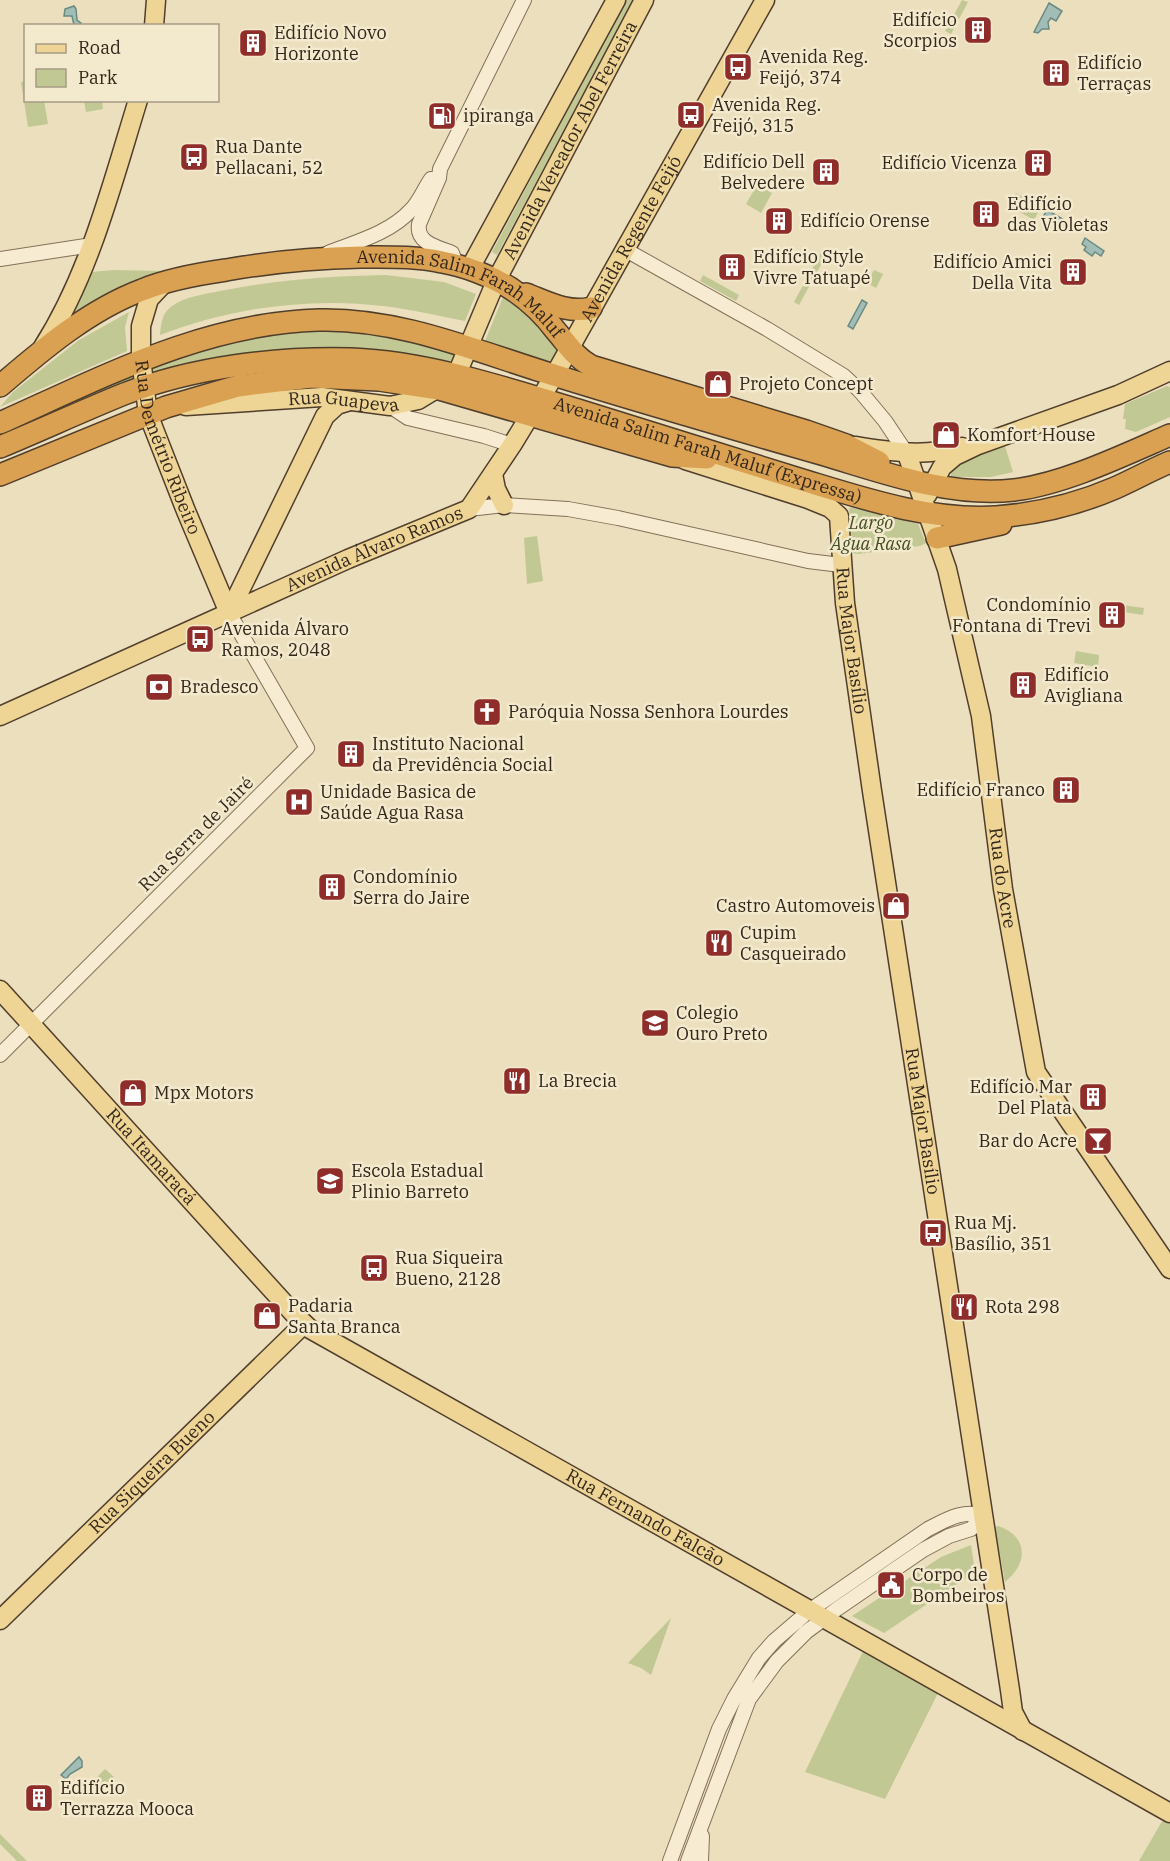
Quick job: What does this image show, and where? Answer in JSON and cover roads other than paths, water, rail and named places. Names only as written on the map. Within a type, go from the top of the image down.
[{"type":"highway","name":"Avenida Salim Farah Maluf","points":[[0,386],[41,350],[108,306],[141,290],[165,282],[264,263],[319,258],[408,257],[443,262],[503,285],[543,316],[581,360],[601,369],[846,445],[925,495]]},
{"type":"highway","points":[[503,285],[564,309],[591,308]]},
{"type":"highway","points":[[0,423],[141,359],[242,328],[280,322],[322,320],[370,324],[419,333],[468,347]]},
{"type":"highway","name":"Avenida Salim Farah Maluf (Expressa)","points":[[468,347],[925,495],[980,517],[1018,515],[1079,501],[1114,488],[1170,462]]},
{"type":"highway","points":[[0,447],[144,387],[229,366],[286,360],[354,359],[413,366],[447,382]]},
{"type":"highway","points":[[0,476],[24,464],[157,411],[238,386],[311,377],[447,382]]},
{"type":"highway","name":"Avenida Salim Farah Maluf (Expressa)","points":[[447,382],[737,460],[880,503],[925,495],[979,490],[1017,490],[1088,469],[1170,435]]},
{"type":"highway","points":[[535,407],[672,456],[737,460]]},
{"type":"highway","points":[[0,462],[24,464]]},
{"type":"highway","points":[[937,538],[997,526],[1018,515]]},
{"type":"main road","points":[[154,24],[156,0]]},
{"type":"main road","name":"Avenida Vereador Abel Ferreira","points":[[463,268],[616,0]]},
{"type":"main road","name":"Avenida Vereador Abel Ferreira","points":[[447,382],[459,369],[468,347],[503,285],[644,0]]},
{"type":"main road","name":"Avenida Regente Feijó","points":[[469,509],[512,446],[554,376],[765,0]]},
{"type":"main road","points":[[41,350],[70,300],[92,245],[137,102]]},
{"type":"main road","name":"Rua Demétrio Ribeiro","points":[[165,282],[154,291],[145,309],[141,332],[144,387],[157,411],[186,511],[229,613]]},
{"type":"main road","points":[[925,495],[946,462],[978,445],[1118,395],[1170,371]]},
{"type":"main road","points":[[390,406],[418,400],[447,382]]},
{"type":"main road","name":"Rua Guapeva","points":[[157,411],[310,397],[390,406]]},
{"type":"main road","points":[[229,613],[325,416],[333,407],[350,400]]},
{"type":"main road","points":[[846,445],[907,454],[933,453],[978,445]]},
{"type":"main road","name":"Rua do Acre","points":[[907,454],[925,495],[947,569],[981,716],[1004,889],[1036,1072],[1170,1269]]},
{"type":"main road","name":"Rua Major Basílio","points":[[672,456],[808,499],[833,510],[839,516],[841,523],[841,565],[891,922],[1013,1712],[1023,1731]]},
{"type":"main road","points":[[494,474],[496,489],[504,505]]},
{"type":"main road","name":"Avenida Álvaro Ramos","points":[[0,716],[348,560],[469,509]]},
{"type":"main road","points":[[251,567],[253,584],[267,596]]},
{"type":"main road","name":"Rua Itamaracá","points":[[0,990],[304,1324]]},
{"type":"main road","name":"Rua Fernando Falcão","points":[[304,1324],[394,1378],[1170,1813]]},
{"type":"main road","name":"Rua Siqueira Bueno","points":[[0,1620],[304,1324]]},
{"type":"main road","points":[[989,1711],[999,1712],[1004,1708],[1009,1702],[1010,1690]]},
{"type":"street","points":[[319,258],[374,234],[412,209],[440,169],[524,0]]},
{"type":"street","points":[[440,169],[439,178],[418,230],[420,236],[428,243],[452,253],[463,268]]},
{"type":"street","points":[[0,259],[92,245]]},
{"type":"street","points":[[624,249],[767,329],[844,376],[885,421],[907,454]]},
{"type":"street","name":"Rua Guapeva","points":[[390,406],[408,418],[484,436],[512,446]]},
{"type":"street","name":"Avenida Álvaro Ramos","points":[[469,509],[504,505],[583,512],[808,561],[841,565]]},
{"type":"street","name":"Rua Serra de Jairé","points":[[0,1054],[307,748],[229,613]]},
{"type":"street","points":[[688,1861],[749,1699],[777,1661],[806,1632],[817,1615],[861,1574],[946,1519],[966,1513],[984,1516]]},
{"type":"street","points":[[670,1861],[719,1729],[759,1658],[774,1641],[870,1586],[935,1543],[971,1529],[984,1516]]},
{"type":"street","points":[[880,1562],[889,1574]]},
{"type":"street","points":[[861,1574],[870,1586]]},
{"type":"street","points":[[701,1861],[704,1819]]},
{"type":"water","points":[[1049,3],[1062,11],[1056,21],[1051,18],[1048,22],[1049,29],[1034,32]]},
{"type":"water","points":[[74,6],[77,20],[81,23],[74,24],[72,16],[64,16],[65,9]]},
{"type":"water","points":[[1047,210],[1066,221],[1062,227],[1043,217]]},
{"type":"water","points":[[1085,238],[1104,251],[1101,256],[1095,252],[1092,256],[1084,250],[1086,247],[1082,244]]},
{"type":"water","points":[[862,300],[867,303],[853,329],[848,326]]},
{"type":"water","points":[[79,1757],[82,1767],[66,1779],[61,1775]]},
{"type":"place","name":"Edifício Scorpios","points":[[978,30]]},
{"type":"place","name":"Edifício Novo Horizonte","points":[[253,43]]},
{"type":"place","name":"Avenida Reg. Feijó, 374","points":[[738,67]]},
{"type":"place","name":"Edifício Terraças","points":[[1056,73]]},
{"type":"place","name":"Avenida Reg. Feijó, 315","points":[[691,115]]},
{"type":"place","name":"ipiranga","points":[[442,116]]},
{"type":"place","name":"Rua Dante Pellacani, 52","points":[[194,157]]},
{"type":"place","name":"Edifício Vicenza","points":[[1038,163]]},
{"type":"place","name":"Edifício Dell Belvedere","points":[[826,172]]},
{"type":"place","name":"Edifício das Violetas","points":[[986,214]]},
{"type":"place","name":"Edifício Orense","points":[[779,221]]},
{"type":"place","name":"Edifício Style Vivre Tatuapé","points":[[732,267]]},
{"type":"place","name":"Edifício Amici Della Vita","points":[[1073,272]]},
{"type":"place","name":"Projeto Concept","points":[[718,384]]},
{"type":"place","name":"Komfort House","points":[[946,435]]},
{"type":"place","name":"Condomínio Fontana di Trevi","points":[[1112,615]]},
{"type":"place","name":"Avenida Álvaro Ramos, 2048","points":[[200,639]]},
{"type":"place","name":"Edifício Avigliana","points":[[1023,685]]},
{"type":"place","name":"Bradesco","points":[[159,687]]},
{"type":"place","name":"Paróquia Nossa Senhora Lourdes","points":[[487,712]]},
{"type":"place","name":"Instituto Nacional da Previdência Social","points":[[351,754]]},
{"type":"place","name":"Edifício Franco","points":[[1066,790]]},
{"type":"place","name":"Unidade Basica de Saúde Agua Rasa","points":[[299,802]]},
{"type":"place","name":"Condomínio Serra do Jaire","points":[[332,887]]},
{"type":"place","name":"Castro Automoveis","points":[[896,906]]},
{"type":"place","name":"Cupim Casqueirado","points":[[719,943]]},
{"type":"place","name":"Colegio Ouro Preto","points":[[655,1023]]},
{"type":"place","name":"La Brecia","points":[[517,1081]]},
{"type":"place","name":"Mpx Motors","points":[[133,1093]]},
{"type":"place","name":"Edifício Mar Del Plata","points":[[1093,1097]]},
{"type":"place","name":"Bar do Acre","points":[[1098,1141]]},
{"type":"place","name":"Escola Estadual Plinio Barreto","points":[[330,1181]]},
{"type":"place","name":"Rua Mj. Basílio, 351","points":[[933,1233]]},
{"type":"place","name":"Rua Siqueira Bueno, 2128","points":[[374,1268]]},
{"type":"place","name":"Rota 298","points":[[964,1307]]},
{"type":"place","name":"Padaria Santa Branca","points":[[267,1316]]},
{"type":"place","name":"Corpo de Bombeiros","points":[[891,1585]]},
{"type":"place","name":"Edifício Terrazza Mooca","points":[[39,1798]]},
{"type":"park label","name":"Largo Água Rasa","points":[[871,533]]}]
